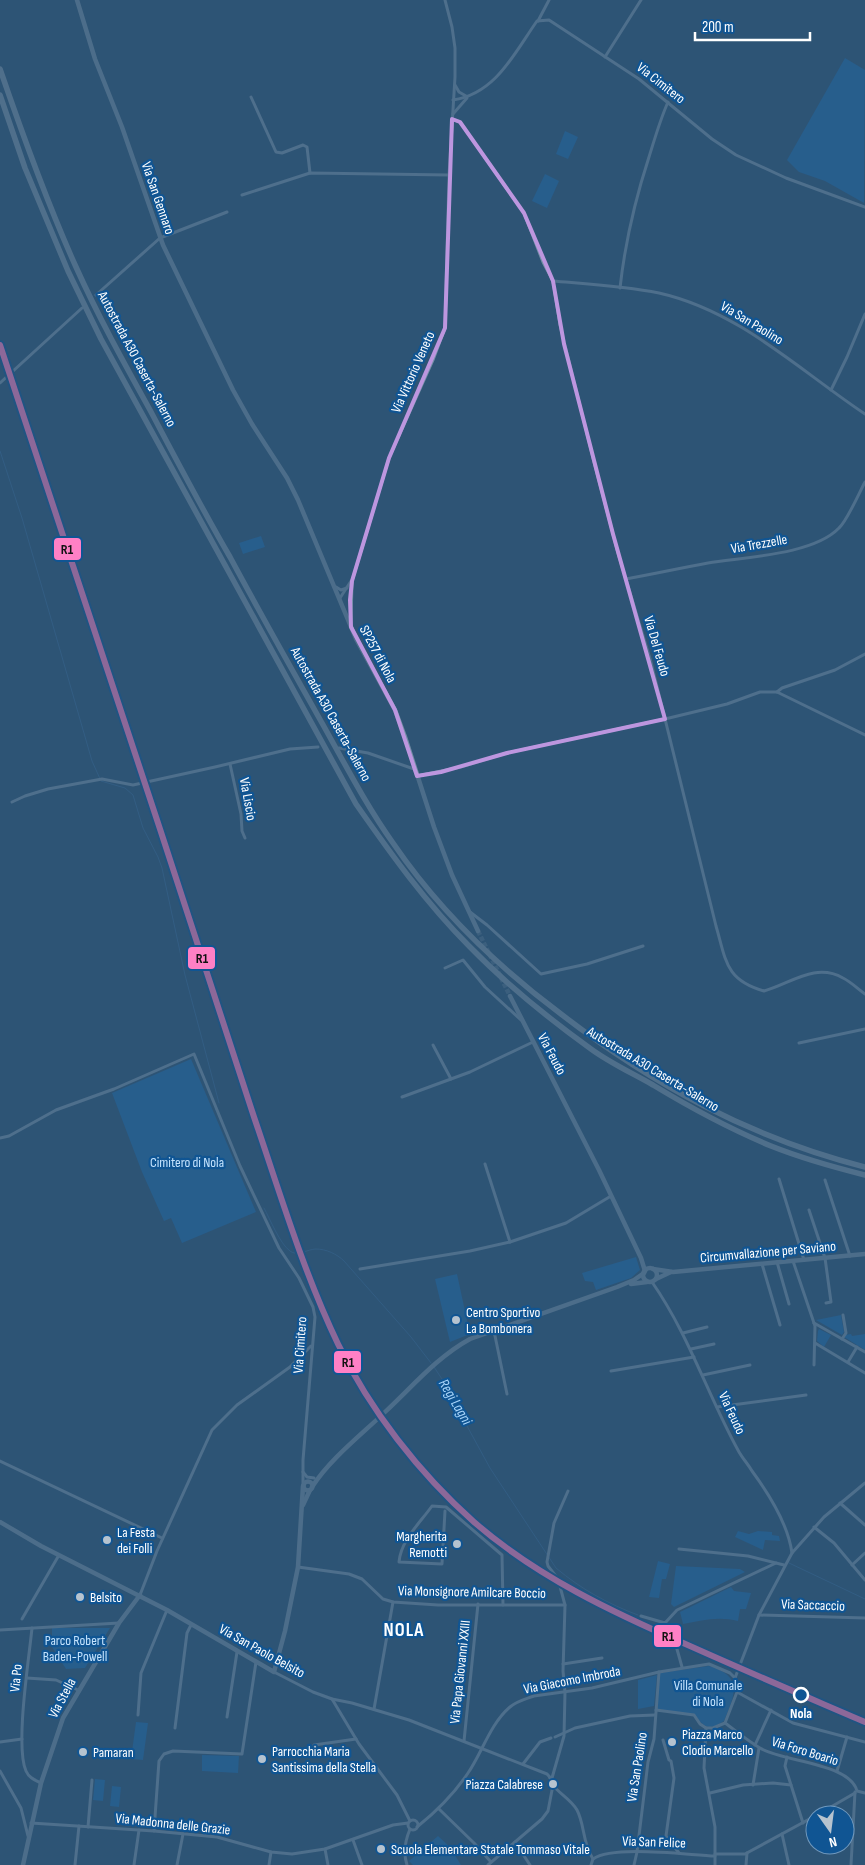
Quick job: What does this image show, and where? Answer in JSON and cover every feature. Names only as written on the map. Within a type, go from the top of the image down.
[{"type":"highway","name":"Autostrada A30 Caserta-Salerno","points":[[0,69],[33,164],[76,266],[108,334],[364,800],[394,845],[454,918],[493,958],[524,986],[597,1042],[652,1078],[711,1111],[776,1139],[830,1158],[865,1167]]},
{"type":"highway","name":"Autostrada A30 Caserta-Salerno","points":[[0,96],[32,185],[68,271],[101,338],[356,804],[424,896],[488,964],[519,992],[592,1050],[708,1118],[772,1146],[830,1166],[865,1175]]},
{"type":"street","name":"Via San Gennaro","points":[[77,0],[95,60],[122,126],[160,238],[237,397]]},
{"type":"street","name":"Via Vittorio Veneto","points":[[351,627],[350,600],[352,581],[389,458],[433,360],[445,328],[448,175],[455,48],[452,26],[445,0]]},
{"type":"street","points":[[550,0],[504,69],[485,86],[469,96],[452,116],[460,122],[524,213],[552,281],[564,344],[626,579]]},
{"type":"street","points":[[605,57],[641,0]]},
{"type":"street","name":"Via Cimitero","points":[[537,21],[548,20],[639,79],[712,139],[736,155],[786,178],[865,207]]},
{"type":"street","points":[[454,83],[459,92],[464,96],[469,96]]},
{"type":"street","points":[[453,100],[469,96]]},
{"type":"street","points":[[251,97],[276,152],[282,153],[303,145],[307,148],[310,173]]},
{"type":"street","points":[[620,288],[627,239],[635,205],[668,102]]},
{"type":"street","points":[[242,195],[310,173],[448,175]]},
{"type":"street","points":[[96,295],[160,238],[227,212]]},
{"type":"street","name":"Via San Paolino","points":[[552,281],[658,293],[686,301],[723,316],[791,360],[865,414]]},
{"type":"street","points":[[0,382],[82,308]]},
{"type":"street","points":[[831,390],[863,324],[865,314]]},
{"type":"street","name":"SP257 di Nola","points":[[237,397],[290,483],[336,587],[351,627],[395,710],[449,867],[478,931]]},
{"type":"street","name":"Via Trezzelle","points":[[626,579],[710,563],[779,553],[821,540],[834,533],[842,524],[865,482]]},
{"type":"street","name":"Via Del Feudo","points":[[626,579],[651,662],[716,926],[730,970],[737,979],[764,991],[815,972],[833,974],[844,978],[865,994]]},
{"type":"street","points":[[340,598],[352,581]]},
{"type":"street","points":[[336,587],[342,590],[347,588]]},
{"type":"street","points":[[777,692],[782,688],[836,670],[865,654]]},
{"type":"street","points":[[417,776],[461,767],[507,753],[727,704],[760,692],[777,692],[865,735]]},
{"type":"street","points":[[12,802],[48,789],[102,779],[134,784],[230,764],[290,749],[318,747]]},
{"type":"street","points":[[339,748],[368,753],[414,769]]},
{"type":"street","name":"Via Liscio","points":[[230,764],[241,814],[242,831],[245,838]]},
{"type":"street","points":[[469,911],[487,924],[541,974],[602,960],[643,946]]},
{"type":"street","points":[[445,968],[463,960],[485,986],[522,1021]]},
{"type":"street","name":"Via Feudo","points":[[510,996],[648,1270]]},
{"type":"street","points":[[799,1043],[865,1029]]},
{"type":"street","points":[[402,1096],[470,1072],[532,1042]]},
{"type":"street","points":[[433,1046],[451,1079]]},
{"type":"street","name":"Via Cimitero","points":[[0,1138],[9,1136],[56,1110],[194,1054],[240,1166],[279,1248],[299,1278],[315,1317],[311,1346],[302,1471],[304,1484]]},
{"type":"street","points":[[486,1164],[510,1242]]},
{"type":"street","points":[[779,1179],[804,1260]]},
{"type":"street","points":[[825,1180],[850,1256]]},
{"type":"street","points":[[360,1269],[470,1251],[510,1242],[566,1223],[611,1196]]},
{"type":"street","points":[[808,1210],[825,1258],[831,1302],[826,1303]]},
{"type":"street","name":"Circumvallazione per Saviano","points":[[648,1270],[673,1272],[865,1254]]},
{"type":"street","points":[[793,1261],[814,1322],[814,1365]]},
{"type":"street","points":[[777,1262],[789,1304]]},
{"type":"street","points":[[762,1264],[780,1325]]},
{"type":"street","points":[[648,1270],[657,1275],[652,1281],[644,1279],[648,1270]]},
{"type":"street","points":[[304,1484],[325,1470],[440,1360],[470,1339],[617,1287],[634,1280],[648,1270]]},
{"type":"street","name":"Circumvallazione per Saviano","points":[[617,1287],[652,1281],[673,1272]]},
{"type":"street","name":"Via Feudo","points":[[652,1281],[691,1349],[716,1407],[740,1453],[773,1504],[790,1540],[792,1553]]},
{"type":"street","points":[[842,1339],[846,1332],[843,1316]]},
{"type":"street","points":[[814,1322],[865,1352]]},
{"type":"street","points":[[683,1334],[707,1327]]},
{"type":"street","points":[[494,1330],[506,1394]]},
{"type":"street","points":[[815,1343],[865,1373]]},
{"type":"street","points":[[691,1349],[714,1344]]},
{"type":"street","points":[[140,1596],[162,1538],[212,1430],[237,1405],[290,1367],[311,1346]]},
{"type":"street","points":[[848,1362],[857,1347]]},
{"type":"street","points":[[611,1371],[694,1357]]},
{"type":"street","points":[[703,1375],[750,1365]]},
{"type":"street","points":[[716,1407],[806,1395]]},
{"type":"street","points":[[0,1462],[162,1538]]},
{"type":"street","points":[[302,1512],[311,1488],[325,1470]]},
{"type":"street","points":[[302,1471],[307,1477],[314,1478]]},
{"type":"street","points":[[304,1484],[311,1482],[311,1488]]},
{"type":"street","points":[[656,1710],[694,1715],[700,1724],[706,1728],[713,1728],[725,1723],[738,1692],[735,1678],[760,1615],[784,1565],[797,1546],[814,1527],[865,1483]]},
{"type":"street","points":[[304,1484],[306,1490],[311,1488]]},
{"type":"street","points":[[274,1672],[298,1567],[304,1484]]},
{"type":"street","points":[[438,1809],[474,1843],[490,1864],[548,1811],[552,1783],[565,1733],[563,1664],[565,1605],[558,1579],[547,1562],[554,1523],[568,1492]]},
{"type":"street","points":[[840,1503],[865,1526]]},
{"type":"street","points":[[445,1511],[442,1564],[399,1562],[400,1552],[405,1543],[432,1506],[446,1507],[502,1555],[503,1605]]},
{"type":"street","name":"Via San Paolo Belsito","points":[[0,1522],[41,1546],[167,1610],[237,1652],[313,1692],[408,1720],[547,1774],[550,1776],[552,1783],[567,1797],[577,1811],[584,1842],[592,1863]]},
{"type":"street","points":[[814,1527],[834,1543],[865,1580]]},
{"type":"street","points":[[790,1540],[797,1546]]},
{"type":"street","points":[[679,1550],[748,1556],[784,1565]]},
{"type":"street","points":[[852,1564],[865,1553]]},
{"type":"street","points":[[22,1618],[59,1555]]},
{"type":"street","points":[[665,1623],[677,1610],[776,1563]]},
{"type":"street","name":"Via Monsignore Amilcare Boccio","points":[[298,1567],[357,1576],[382,1599],[393,1602],[438,1605],[565,1605]]},
{"type":"street","name":"Via Stella","points":[[28,1836],[41,1783],[63,1718],[119,1623],[140,1596]]},
{"type":"street","points":[[374,1709],[393,1602]]},
{"type":"street","name":"Via Papa Giovanni XXIII","points":[[464,1742],[478,1604]]},
{"type":"street","points":[[138,1715],[141,1673],[167,1610]]},
{"type":"street","name":"Via Saccaccio","points":[[760,1615],[865,1618]]},
{"type":"street","points":[[641,1616],[665,1623]]},
{"type":"street","points":[[0,1630],[119,1623]]},
{"type":"street","points":[[665,1623],[666,1628],[676,1642],[682,1667]]},
{"type":"street","points":[[175,1728],[187,1633],[191,1625]]},
{"type":"street","name":"Via Po","points":[[32,1628],[22,1739],[26,1772],[31,1778],[41,1783]]},
{"type":"street","points":[[227,1717],[237,1652]]},
{"type":"street","points":[[563,1664],[602,1658]]},
{"type":"street","points":[[154,1831],[159,1761],[164,1754],[173,1751],[242,1754],[256,1662]]},
{"type":"street","name":"Via Giacomo Imbroda","points":[[417,1827],[438,1809],[467,1775],[493,1730],[511,1706],[522,1700],[534,1696],[611,1684],[682,1667],[709,1664],[730,1673],[735,1678]]},
{"type":"street","name":"Via San Paolino","points":[[634,1865],[638,1852],[648,1762],[654,1739],[659,1672]]},
{"type":"street","points":[[27,1678],[56,1680],[78,1690]]},
{"type":"street","points":[[738,1692],[793,1723],[865,1742]]},
{"type":"street","points":[[332,1699],[356,1739],[397,1795],[409,1822],[410,1829],[404,1854],[407,1865]]},
{"type":"street","points":[[755,1745],[771,1710]]},
{"type":"street","points":[[523,1764],[540,1742],[576,1728],[630,1716],[655,1716]]},
{"type":"street","name":"Via Foro Boario","points":[[725,1723],[759,1748],[837,1771],[850,1778],[856,1792]]},
{"type":"street","points":[[706,1728],[704,1768],[715,1828],[715,1865]]},
{"type":"street","points":[[837,1771],[847,1737]]},
{"type":"street","points":[[0,1742],[22,1739]]},
{"type":"street","points":[[314,1745],[356,1739]]},
{"type":"street","points":[[663,1740],[669,1760],[671,1761],[674,1777],[666,1836],[680,1854]]},
{"type":"street","points":[[753,1785],[759,1748]]},
{"type":"street","points":[[747,1865],[747,1853],[803,1823],[785,1766],[787,1757]]},
{"type":"street","points":[[0,1771],[20,1808],[28,1836],[23,1865]]},
{"type":"street","points":[[88,1827],[92,1780]]},
{"type":"street","points":[[710,1793],[737,1786],[773,1783],[791,1785]]},
{"type":"street","points":[[851,1865],[856,1792]]},
{"type":"street","points":[[834,1805],[856,1792],[865,1793]]},
{"type":"street","points":[[409,1822],[416,1821],[417,1827],[415,1830],[410,1829]]},
{"type":"street","name":"Via Madonna delle Grazie","points":[[31,1823],[217,1837],[271,1852],[292,1854],[325,1849],[409,1822]]},
{"type":"street","points":[[75,1865],[79,1826]]},
{"type":"street","points":[[134,1865],[139,1830]]},
{"type":"street","points":[[177,1865],[182,1834]]},
{"type":"street","points":[[782,1834],[789,1865]]},
{"type":"street","points":[[353,1840],[362,1865]]},
{"type":"street","points":[[515,1842],[530,1865]]},
{"type":"street","points":[[325,1849],[328,1865]]},
{"type":"street","points":[[269,1865],[271,1852]]},
{"type":"street","name":"Via San Felice","points":[[592,1863],[598,1855],[614,1852],[716,1855],[740,1855],[747,1853]]},
{"type":"highlighted area","points":[[452,119],[460,122],[524,213],[553,281],[564,344],[613,534],[665,719],[507,753],[441,772],[417,776],[395,710],[351,627],[350,600],[352,581],[389,458],[445,328]]},
{"type":"green space","points":[[845,58],[865,70],[864,203],[825,181],[799,172],[787,160]]},
{"type":"green space","points":[[565,131],[578,137],[568,159],[556,154]]},
{"type":"green space","points":[[545,174],[559,181],[547,208],[532,201]]},
{"type":"green space","points":[[261,536],[265,547],[243,554],[239,543]]},
{"type":"green space","name":"Cimitero di Nola","points":[[191,1059],[256,1212],[182,1243],[171,1218],[164,1221],[142,1172],[112,1093]]},
{"type":"green space","points":[[636,1257],[640,1270],[631,1278],[596,1290],[593,1282],[585,1281],[582,1273]]},
{"type":"green space","name":"Centro Sportivo La Bombonera","points":[[457,1274],[470,1334],[450,1342],[435,1279]]},
{"type":"green space","points":[[841,1315],[844,1332],[842,1335],[816,1320]]},
{"type":"green space","points":[[819,1329],[831,1335],[824,1347],[817,1341]]},
{"type":"green space","points":[[851,1334],[852,1336],[865,1334],[865,1350],[844,1337]]},
{"type":"green space","points":[[738,1531],[749,1534],[758,1531],[772,1532],[772,1535],[779,1536],[780,1541],[765,1540],[763,1550],[735,1537]]},
{"type":"green space","points":[[658,1561],[670,1564],[666,1579],[662,1579],[659,1598],[649,1597]]},
{"type":"green space","points":[[676,1566],[740,1569],[745,1572],[674,1607],[671,1604]]},
{"type":"green space","points":[[731,1587],[734,1591],[751,1593],[746,1609],[740,1609],[738,1621],[717,1619],[683,1624],[680,1612]]},
{"type":"green space","name":"Parco Robert Baden-Powell","points":[[52,1628],[110,1628],[85,1668],[66,1669],[52,1647]]},
{"type":"green space","name":"Villa Comunale di Nola","points":[[709,1666],[728,1675],[734,1688],[724,1721],[707,1727],[694,1714],[656,1710],[659,1673]]},
{"type":"green space","points":[[657,1675],[654,1706],[638,1709],[638,1680]]},
{"type":"green space","points":[[136,1722],[148,1723],[143,1760],[131,1759]]},
{"type":"green space","points":[[202,1755],[239,1756],[238,1773],[202,1771]]},
{"type":"green space","points":[[95,1779],[105,1780],[103,1801],[93,1800]]},
{"type":"green space","points":[[112,1786],[121,1787],[119,1807],[110,1806]]},
{"type":"green space","points":[[438,1836],[450,1847],[461,1865],[413,1865],[409,1861]]},
{"type":"waterway","points":[[0,451],[22,518],[92,761],[101,781],[125,788],[133,795],[143,828],[162,868],[185,975],[219,1103]]},
{"type":"waterway","name":"Regi Lagni","points":[[264,1208],[286,1248],[293,1253],[313,1249],[324,1250],[335,1254],[344,1261],[411,1337],[431,1363]]},
{"type":"waterway","name":"Regi Lagni","points":[[434,1367],[456,1400],[467,1426],[490,1468],[556,1568],[575,1583],[595,1595],[638,1615]]},
{"type":"waterway","points":[[789,1563],[865,1599]]},
{"type":"tunnel","points":[[478,931],[510,996]]},
{"type":"transit line","name":"R1","points":[[0,345],[293,1232],[325,1316],[365,1393],[397,1439],[434,1483],[474,1522],[524,1560],[550,1577],[605,1607],[865,1722]]},
{"type":"place","name":"Centro Sportivo La Bombonera","points":[[456,1320]]},
{"type":"place","name":"La Festa dei Folli","points":[[107,1540]]},
{"type":"place","name":"Margherita Remotti","points":[[457,1544]]},
{"type":"place","name":"Belsito","points":[[80,1597]]},
{"type":"place","name":"Nola","points":[[801,1695]]},
{"type":"place","name":"Piazza Marco Clodio Marcello","points":[[672,1742]]},
{"type":"place","name":"Pamaran","points":[[83,1752]]},
{"type":"place","name":"Parrocchia Maria Santissima della Stella","points":[[262,1759]]},
{"type":"place","name":"Piazza Calabrese","points":[[553,1784]]},
{"type":"place","name":"Scuola Elementare Statale Tommaso Vitale","points":[[381,1849]]},
{"type":"district","name":"NOLA","points":[[404,1630]]}]
